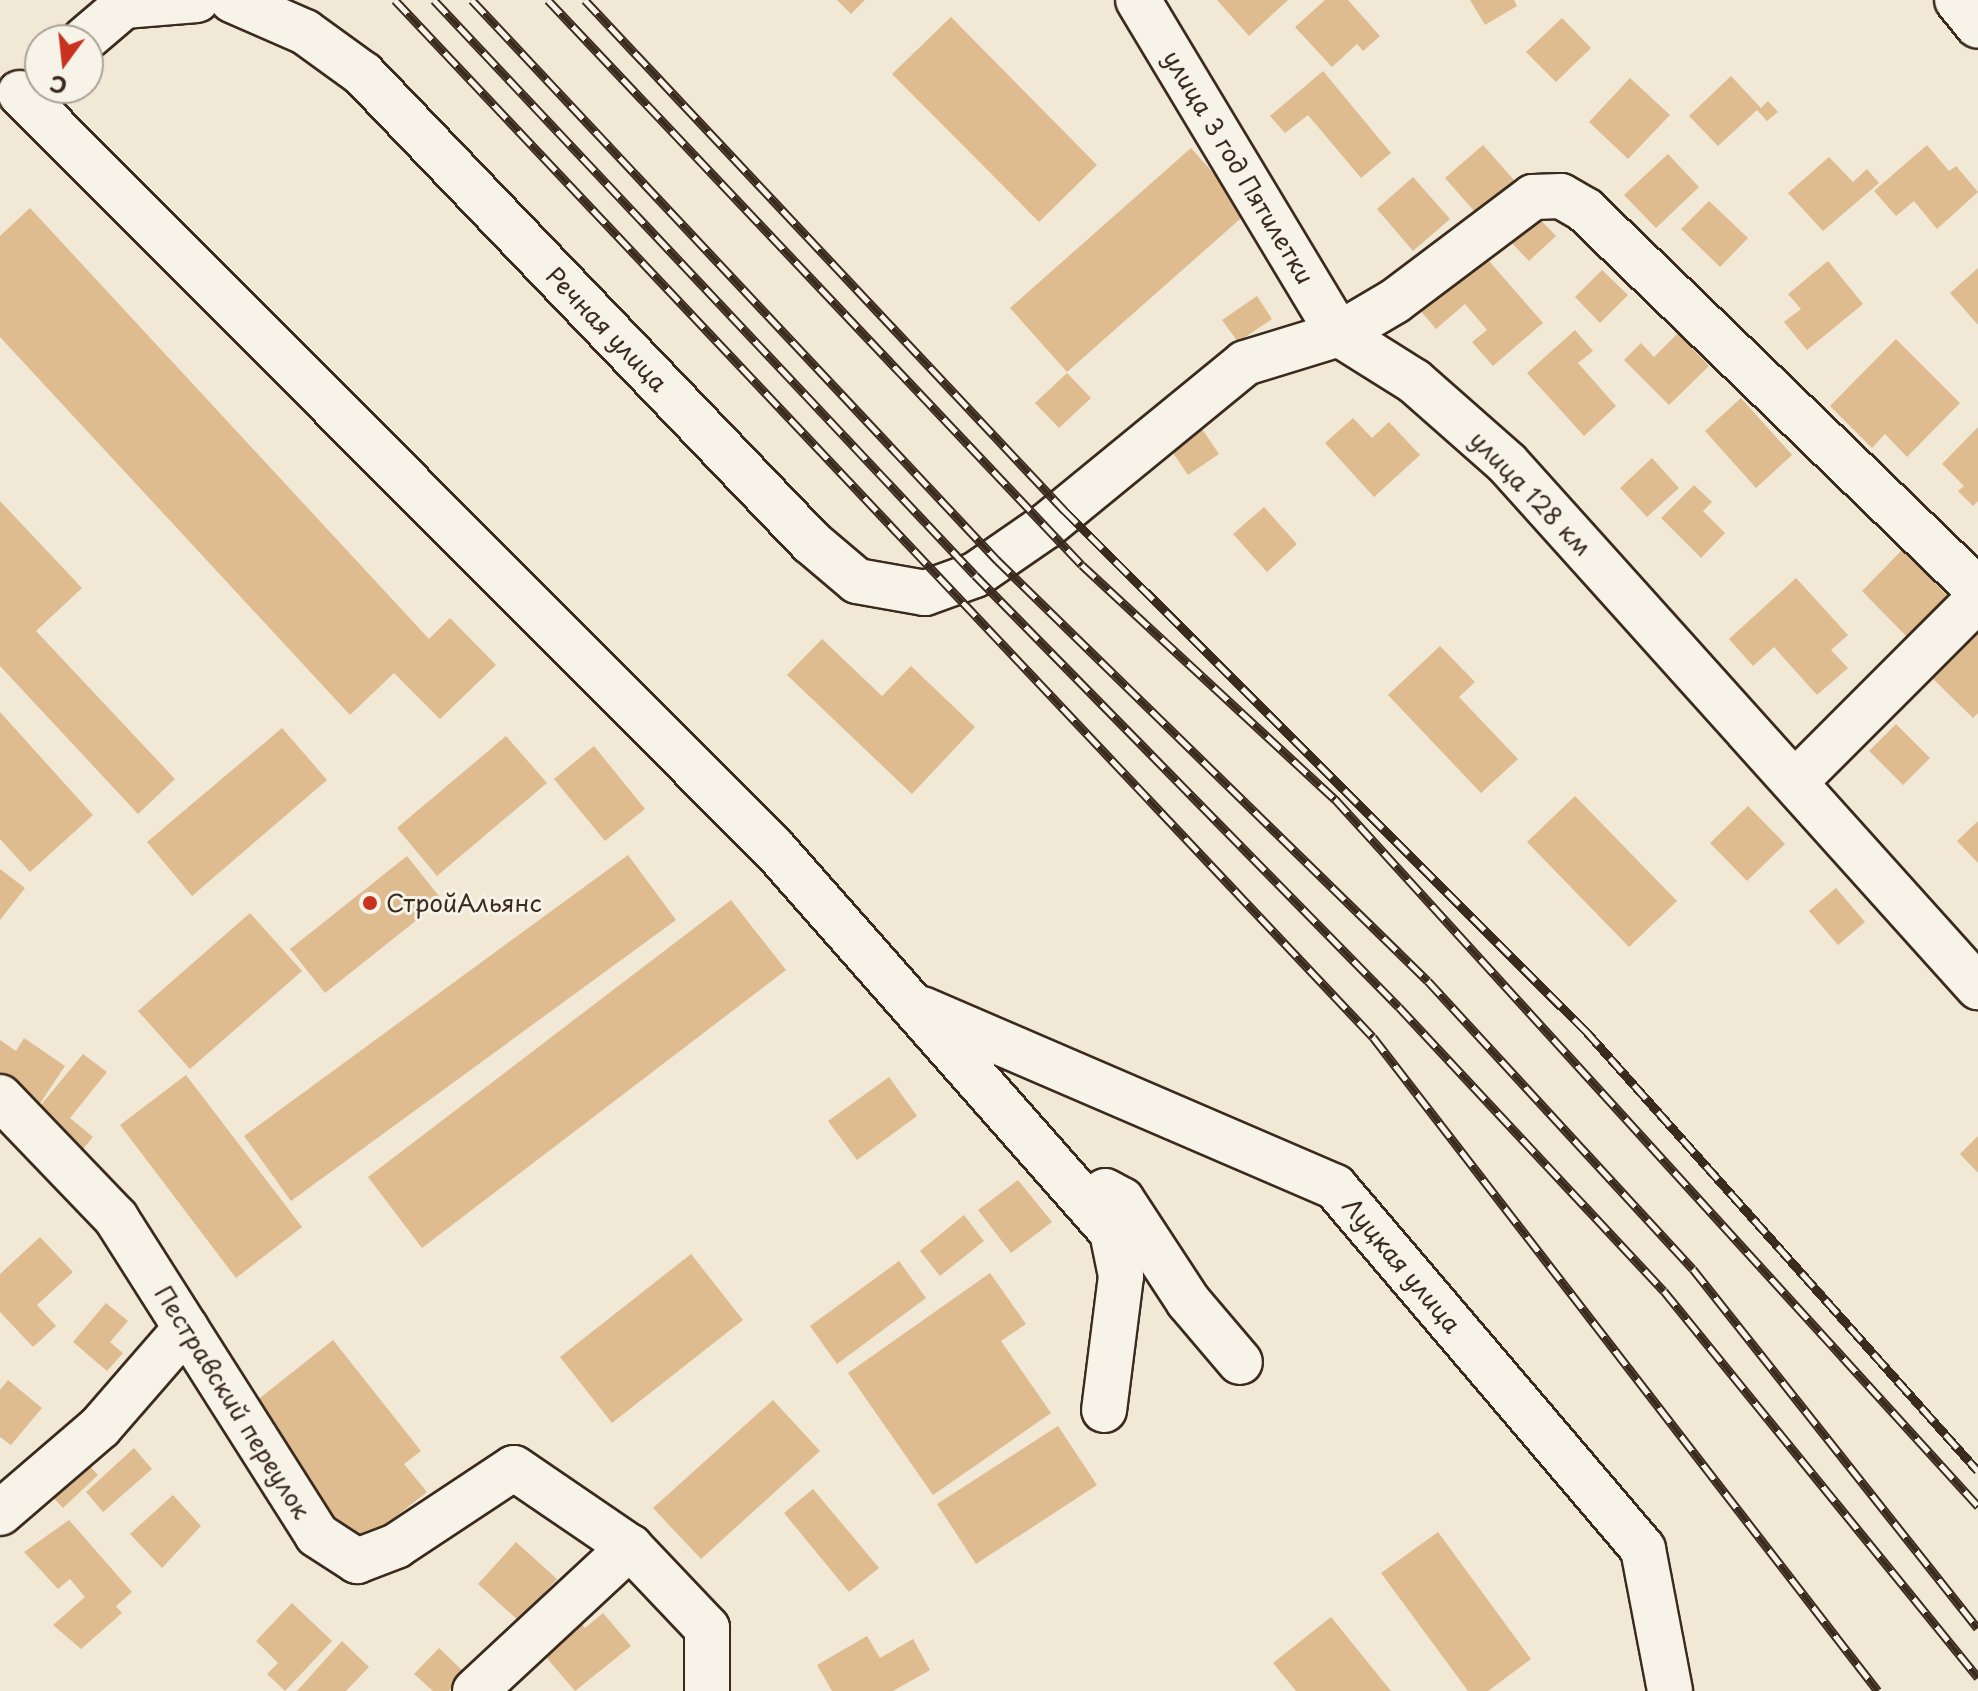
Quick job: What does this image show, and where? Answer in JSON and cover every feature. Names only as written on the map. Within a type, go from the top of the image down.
[{"type":"street","points":[[103,24],[124,6],[197,0]]},
{"type":"street","name":"Речная улица","points":[[232,0],[305,32],[363,74],[811,542],[857,581],[925,593],[950,587],[997,560],[1046,526],[1245,363],[1339,334]]},
{"type":"street","name":"улица 3 год Пятилетки","points":[[1138,0],[1339,334]]},
{"type":"street","points":[[1957,0],[1978,26]]},
{"type":"street","points":[[20,95],[775,850],[1112,1232],[1121,1276],[1104,1410]]},
{"type":"street","points":[[1339,334],[1395,301],[1533,197],[1561,196],[1585,210],[1978,590]]},
{"type":"street","name":"улица 128 км","points":[[1339,334],[1414,381],[1507,463],[1978,987]]},
{"type":"street","points":[[1796,781],[1978,599]]},
{"type":"street","name":"Луцкая улица","points":[[911,1004],[1335,1187],[1643,1549],[1670,1691]]},
{"type":"street","name":"Пестравский переулок","points":[[0,1097],[116,1218],[317,1535],[357,1561],[396,1546],[514,1468],[630,1547]]},
{"type":"street","points":[[1047,1159],[1122,1200],[1188,1301],[1240,1362]]},
{"type":"street","points":[[0,1513],[100,1427],[186,1328]]},
{"type":"street","points":[[475,1691],[630,1547],[707,1628],[707,1691]]},
{"type":"building","points":[[837,0],[865,0],[851,14]]},
{"type":"building","points":[[1217,0],[1288,0],[1249,36]]},
{"type":"building","points":[[1325,0],[1348,0],[1380,36],[1363,51],[1357,44],[1332,67],[1295,27]]},
{"type":"building","points":[[1470,0],[1514,0],[1517,6],[1485,25]]},
{"type":"building","points":[[951,17],[1097,165],[1039,222],[892,74]]},
{"type":"building","points":[[1562,18],[1591,48],[1556,82],[1526,52]]},
{"type":"building","points":[[1323,71],[1391,153],[1361,178],[1308,115],[1285,133],[1270,116]]},
{"type":"building","points":[[1731,76],[1761,108],[1768,101],[1778,112],[1767,121],[1757,110],[1718,146],[1689,116]]},
{"type":"building","points":[[1630,78],[1670,115],[1628,159],[1589,122]]},
{"type":"building","points":[[1483,145],[1521,188],[1483,221],[1445,178]]},
{"type":"building","points":[[1927,145],[1949,171],[1956,166],[1978,192],[1937,229],[1914,201],[1896,216],[1874,191]]},
{"type":"building","points":[[1191,148],[1248,212],[1067,372],[1010,308]]},
{"type":"building","points":[[1668,154],[1699,187],[1656,228],[1624,195]]},
{"type":"building","points":[[1829,157],[1853,182],[1867,169],[1879,183],[1823,231],[1788,193]]},
{"type":"building","points":[[1413,177],[1450,219],[1413,251],[1377,209]]},
{"type":"building","points":[[1709,201],[1748,238],[1720,267],[1681,229]]},
{"type":"building","points":[[30,208],[429,639],[450,618],[496,665],[440,719],[394,673],[350,715],[0,337],[0,236]]},
{"type":"building","points":[[1533,212],[1556,236],[1529,261],[1506,237]]},
{"type":"building","points":[[1483,254],[1543,323],[1493,366],[1472,342],[1487,330],[1465,304],[1436,329],[1419,309]]},
{"type":"building","points":[[1828,261],[1863,304],[1807,350],[1784,322],[1801,309],[1788,294]]},
{"type":"building","points":[[1978,268],[1978,325],[1950,293]]},
{"type":"building","points":[[1602,270],[1628,295],[1600,323],[1575,297]]},
{"type":"building","points":[[1257,296],[1272,319],[1238,342],[1222,320]]},
{"type":"building","points":[[1575,330],[1593,351],[1578,363],[1616,406],[1584,436],[1527,373]]},
{"type":"building","points":[[1678,333],[1709,366],[1669,405],[1624,360],[1641,343],[1654,357]]},
{"type":"building","points":[[1896,339],[1960,403],[1907,457],[1885,434],[1872,448],[1830,406]]},
{"type":"building","points":[[1067,373],[1091,398],[1059,428],[1035,403]]},
{"type":"building","points":[[1741,398],[1792,455],[1756,488],[1705,431]]},
{"type":"building","points":[[1353,418],[1372,438],[1389,422],[1420,455],[1374,497],[1325,443]]},
{"type":"building","points":[[1200,426],[1219,454],[1188,475],[1169,447]]},
{"type":"building","points":[[1978,427],[1978,501],[1973,506],[1958,491],[1964,486],[1942,464]]},
{"type":"building","points":[[1652,458],[1679,488],[1647,517],[1620,488]]},
{"type":"building","points":[[1694,485],[1712,502],[1703,511],[1725,533],[1701,558],[1661,518]]},
{"type":"building","points":[[0,501],[82,588],[36,631],[175,779],[138,814],[0,666]]},
{"type":"building","points":[[1264,507],[1297,544],[1267,572],[1233,534]]},
{"type":"building","points":[[1902,550],[1948,596],[1907,637],[1862,591]]},
{"type":"building","points":[[1796,578],[1848,635],[1831,650],[1848,668],[1817,695],[1774,647],[1753,666],[1729,639]]},
{"type":"building","points":[[1970,627],[1978,635],[1978,713],[1973,718],[1926,672]]},
{"type":"building","points":[[822,639],[882,696],[911,666],[975,727],[912,794],[787,675]]},
{"type":"building","points":[[1440,646],[1475,682],[1459,697],[1518,759],[1481,793],[1388,695]]},
{"type":"building","points":[[0,712],[93,815],[30,872],[0,839]]},
{"type":"building","points":[[1896,724],[1930,758],[1903,785],[1869,751]]},
{"type":"building","points":[[282,728],[327,780],[192,896],[147,842]]},
{"type":"building","points":[[506,736],[547,783],[437,876],[397,828]]},
{"type":"building","points":[[594,746],[645,809],[605,841],[554,779]]},
{"type":"building","points":[[1575,796],[1677,901],[1629,947],[1527,842]]},
{"type":"building","points":[[1748,806],[1785,844],[1747,881],[1710,843]]},
{"type":"building","points":[[1978,821],[1978,863],[1957,841]]},
{"type":"building","points":[[628,855],[676,920],[291,1201],[244,1136]]},
{"type":"building","points":[[407,856],[442,900],[325,993],[290,949]]},
{"type":"building","points":[[0,869],[25,888],[0,920]]},
{"type":"building","points":[[1836,888],[1865,922],[1838,945],[1809,911]]},
{"type":"building","points":[[731,900],[786,970],[422,1248],[368,1177]]},
{"type":"building","points":[[250,913],[302,971],[190,1069],[138,1011]]},
{"type":"building","points":[[24,1038],[65,1066],[37,1108],[0,1083],[0,1040],[16,1051]]},
{"type":"building","points":[[83,1054],[107,1072],[70,1118],[93,1137],[78,1155],[31,1117]]},
{"type":"building","points":[[186,1075],[302,1227],[236,1278],[120,1125]]},
{"type":"building","points":[[889,1077],[917,1116],[857,1160],[828,1121]]},
{"type":"building","points":[[1978,1136],[1978,1173],[1960,1154]]},
{"type":"building","points":[[1018,1180],[1052,1222],[1011,1253],[978,1210]]},
{"type":"building","points":[[964,1215],[984,1241],[940,1276],[920,1251]]},
{"type":"building","points":[[40,1237],[73,1272],[37,1305],[56,1326],[33,1347],[0,1312],[0,1274]]},
{"type":"building","points":[[691,1254],[743,1320],[612,1423],[560,1357]]},
{"type":"building","points":[[899,1261],[926,1298],[837,1364],[810,1326]]},
{"type":"building","points":[[990,1273],[1026,1324],[1001,1341],[1051,1413],[933,1495],[848,1373]]},
{"type":"building","points":[[106,1303],[128,1321],[110,1342],[123,1353],[107,1371],[73,1342]]},
{"type":"building","points":[[333,1340],[421,1451],[404,1464],[427,1492],[357,1547],[334,1518],[327,1524],[240,1414]]},
{"type":"building","points":[[8,1380],[42,1408],[11,1445],[0,1437],[0,1390]]},
{"type":"building","points":[[773,1400],[820,1451],[701,1559],[653,1508]]},
{"type":"building","points":[[1058,1426],[1097,1485],[976,1564],[937,1504]]},
{"type":"building","points":[[134,1448],[152,1469],[103,1512],[86,1492]]},
{"type":"building","points":[[77,1452],[98,1475],[63,1508],[42,1486]]},
{"type":"building","points":[[813,1489],[879,1568],[849,1592],[784,1513]]},
{"type":"building","points":[[173,1495],[201,1526],[162,1568],[130,1534]]},
{"type":"building","points":[[69,1520],[132,1592],[116,1606],[122,1613],[81,1649],[53,1625],[85,1597],[70,1579],[58,1589],[24,1552]]},
{"type":"building","points":[[1438,1532],[1531,1659],[1488,1691],[1468,1691],[1381,1573]]},
{"type":"building","points":[[516,1542],[557,1579],[519,1621],[478,1584]]},
{"type":"building","points":[[292,1603],[332,1641],[285,1691],[267,1674],[278,1663],[256,1641]]},
{"type":"building","points":[[603,1613],[631,1646],[575,1691],[540,1650],[578,1619],[585,1628]]},
{"type":"building","points":[[1331,1617],[1391,1691],[1296,1691],[1273,1663]]},
{"type":"building","points":[[867,1636],[880,1658],[913,1639],[930,1670],[893,1691],[832,1691],[817,1665]]},
{"type":"building","points":[[342,1641],[369,1667],[346,1691],[297,1691]]},
{"type":"building","points":[[439,1648],[465,1673],[449,1691],[433,1691],[414,1674]]},
{"type":"railway","points":[[395,0],[1373,1037],[1878,1691]]},
{"type":"railway","points":[[434,0],[975,575],[1399,1007],[1664,1291],[1978,1677]]},
{"type":"railway","points":[[472,0],[997,560],[1428,981],[1693,1269],[1978,1628]]},
{"type":"railway","points":[[548,0],[1082,565],[1335,799],[1978,1506]]},
{"type":"railway","points":[[585,0],[1064,510],[1586,1031],[1978,1471]]},
{"type":"place","name":"СтройАльянс","points":[[370,903]]}]
